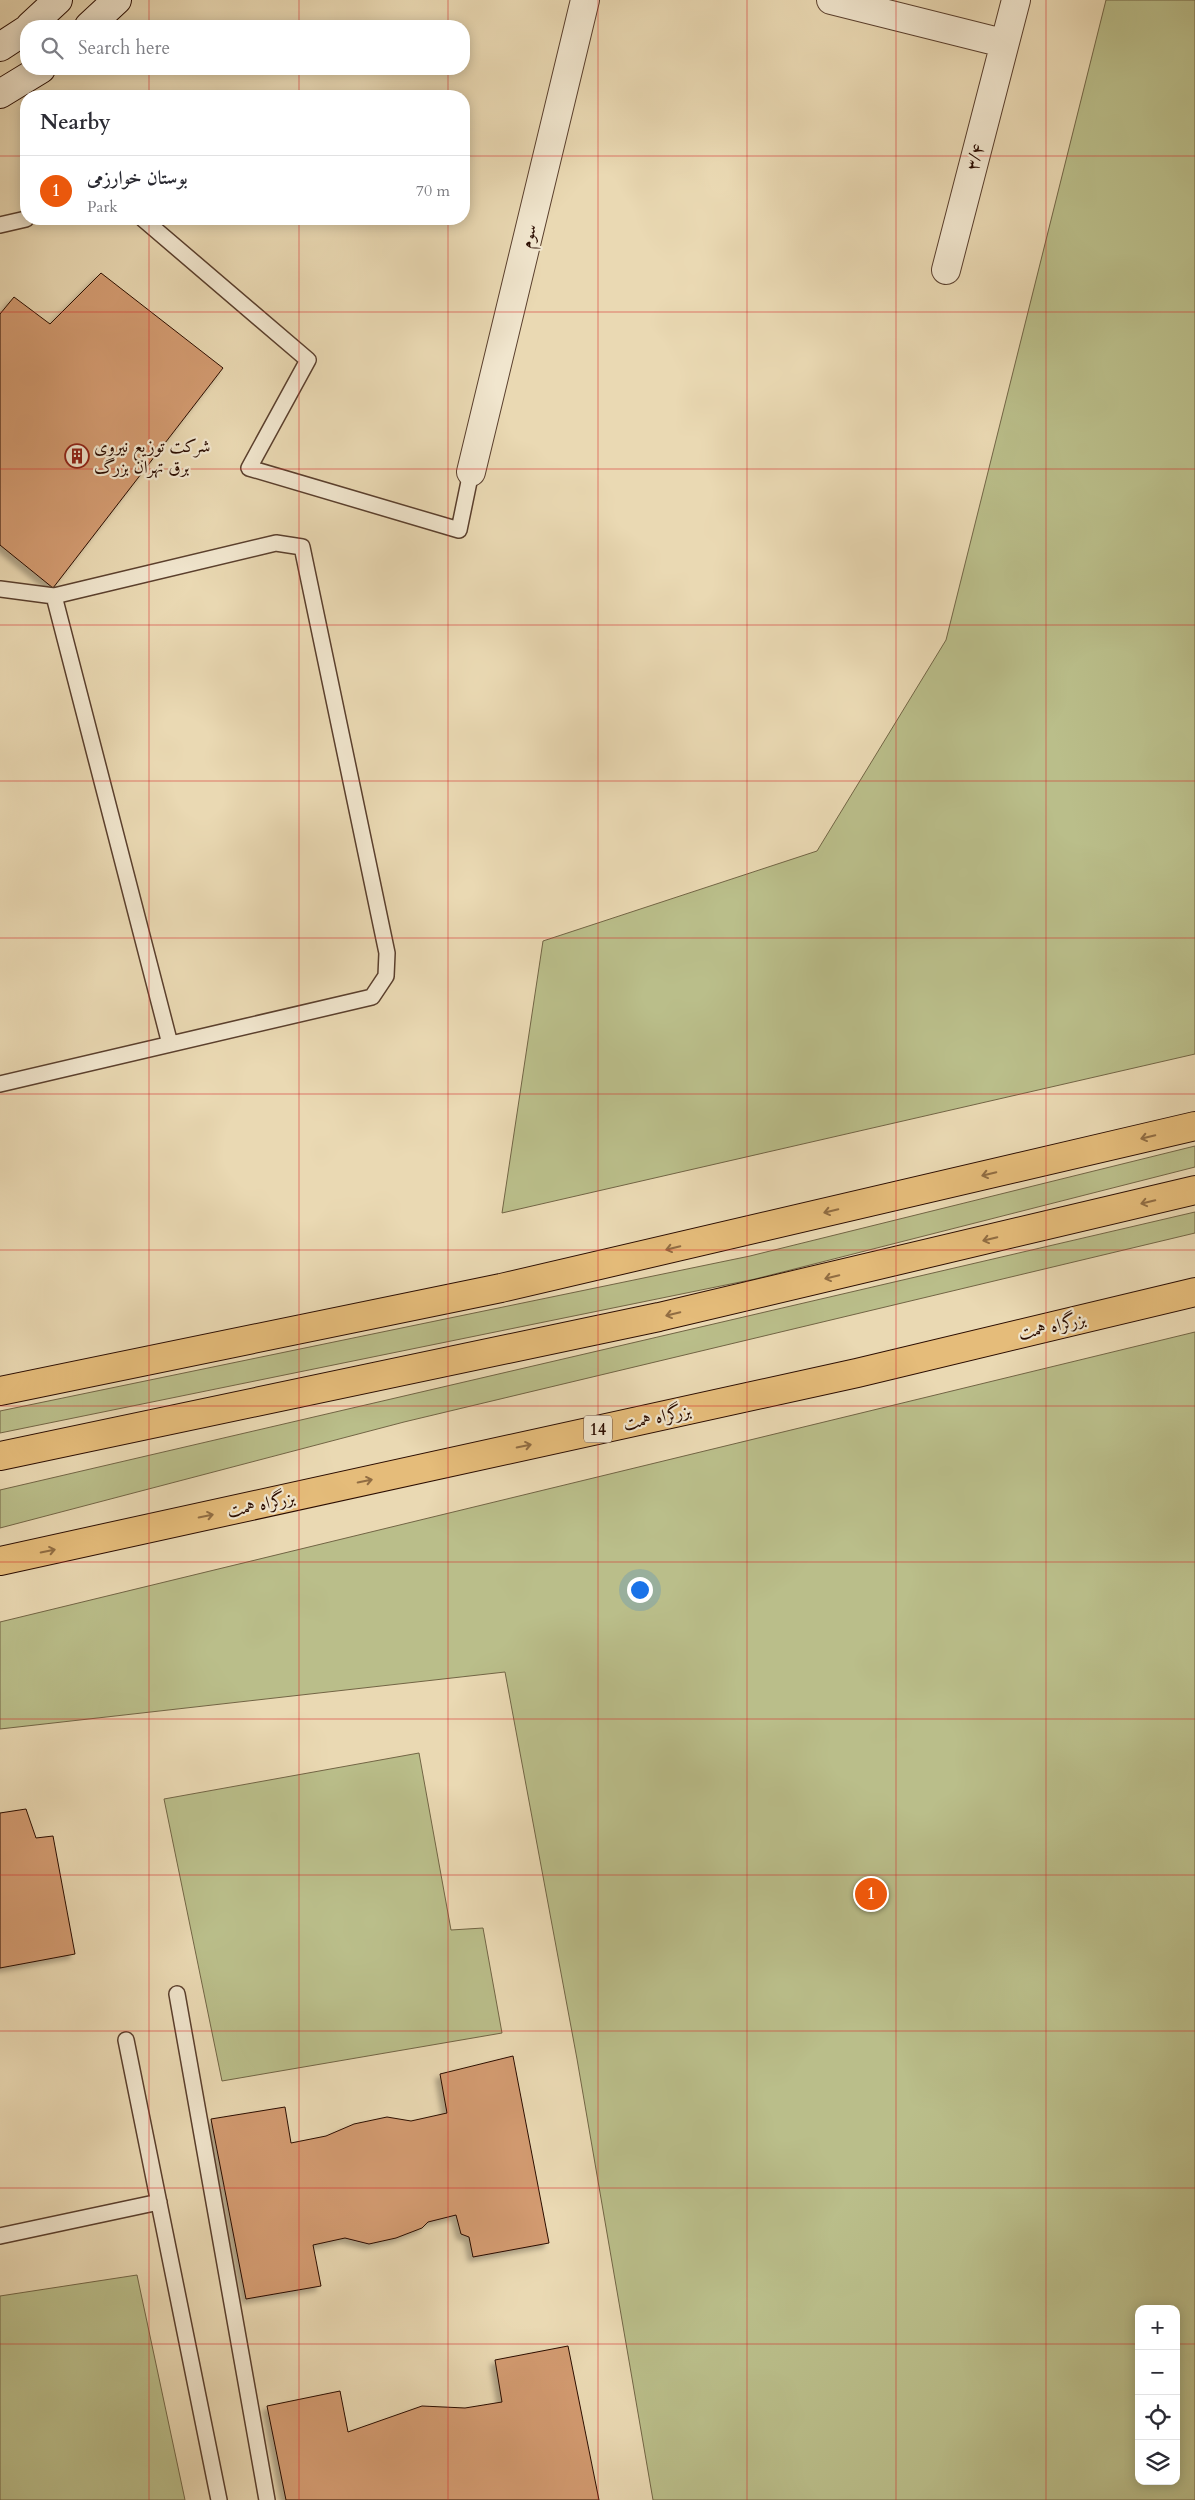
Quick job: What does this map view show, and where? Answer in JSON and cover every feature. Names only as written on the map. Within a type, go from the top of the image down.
[{"type":"highway","points":[[0,1391],[501,1288],[1195,1126]]},
{"type":"highway","points":[[0,1456],[659,1317],[1195,1190]]},
{"type":"highway","name":"بزرگراه همت","points":[[0,1561],[857,1373],[1195,1292]]},
{"type":"street","points":[[36,20],[58,0]]},
{"type":"street","points":[[95,20],[117,0]]},
{"type":"street","name":"سوم","points":[[471,472],[585,0]]},
{"type":"street","points":[[831,0],[1003,43]]},
{"type":"street","name":"۳/۴","points":[[946,270],[1003,43],[1016,0]]},
{"type":"street","points":[[0,46],[20,34]]},
{"type":"street","points":[[0,94],[31,75]]},
{"type":"lane","points":[[0,224],[20,220]]},
{"type":"lane","points":[[149,225],[308,360],[249,468],[459,530],[471,472]]},
{"type":"lane","points":[[0,589],[54,596],[276,543],[302,547],[388,953],[386,976],[372,997],[0,1084]]},
{"type":"lane","points":[[54,596],[170,1044]]},
{"type":"lane","points":[[177,1994],[267,2500]]},
{"type":"lane","points":[[126,2040],[218,2500]]},
{"type":"lane","points":[[0,2236],[159,2202]]},
{"type":"green space","points":[[1106,0],[1195,0],[1195,1054],[502,1213],[543,941],[817,851],[946,640]]},
{"type":"green space","points":[[1195,1146],[1195,1167],[755,1279],[0,1433],[0,1411],[750,1256]]},
{"type":"green space","points":[[1195,1212],[1195,1233],[404,1422],[0,1528],[0,1490]]},
{"type":"green space","points":[[1195,1332],[1195,2500],[653,2500],[577,2059],[505,1672],[0,1729],[0,1622]]},
{"type":"green space","points":[[419,1753],[451,1930],[483,1928],[502,2033],[222,2081],[164,1799]]},
{"type":"green space","points":[[137,2275],[185,2500],[0,2500],[0,2296]]},
{"type":"building","name":"شرکت توزیع نیروی برق تهران بزرگ","points":[[101,273],[223,368],[53,588],[0,545],[0,314],[14,297],[50,324]]},
{"type":"building","points":[[26,1809],[36,1838],[53,1836],[75,1954],[0,1968],[0,1813]]},
{"type":"building","points":[[513,2056],[549,2243],[473,2257],[469,2237],[461,2234],[456,2215],[428,2222],[422,2228],[396,2238],[369,2244],[345,2238],[313,2245],[321,2286],[246,2299],[211,2119],[285,2107],[291,2143],[326,2136],[354,2124],[387,2117],[411,2121],[447,2113],[440,2074]]},
{"type":"building","points":[[568,2346],[599,2500],[286,2500],[267,2406],[340,2391],[348,2432],[422,2406],[465,2408],[502,2402],[495,2360]]},
{"type":"place","name":"شرکت توزیع نیروی برق تهران بزرگ","points":[[77,456]]},
{"type":"place","name":"بوستان خوارزمی","points":[[871,1894]]}]
